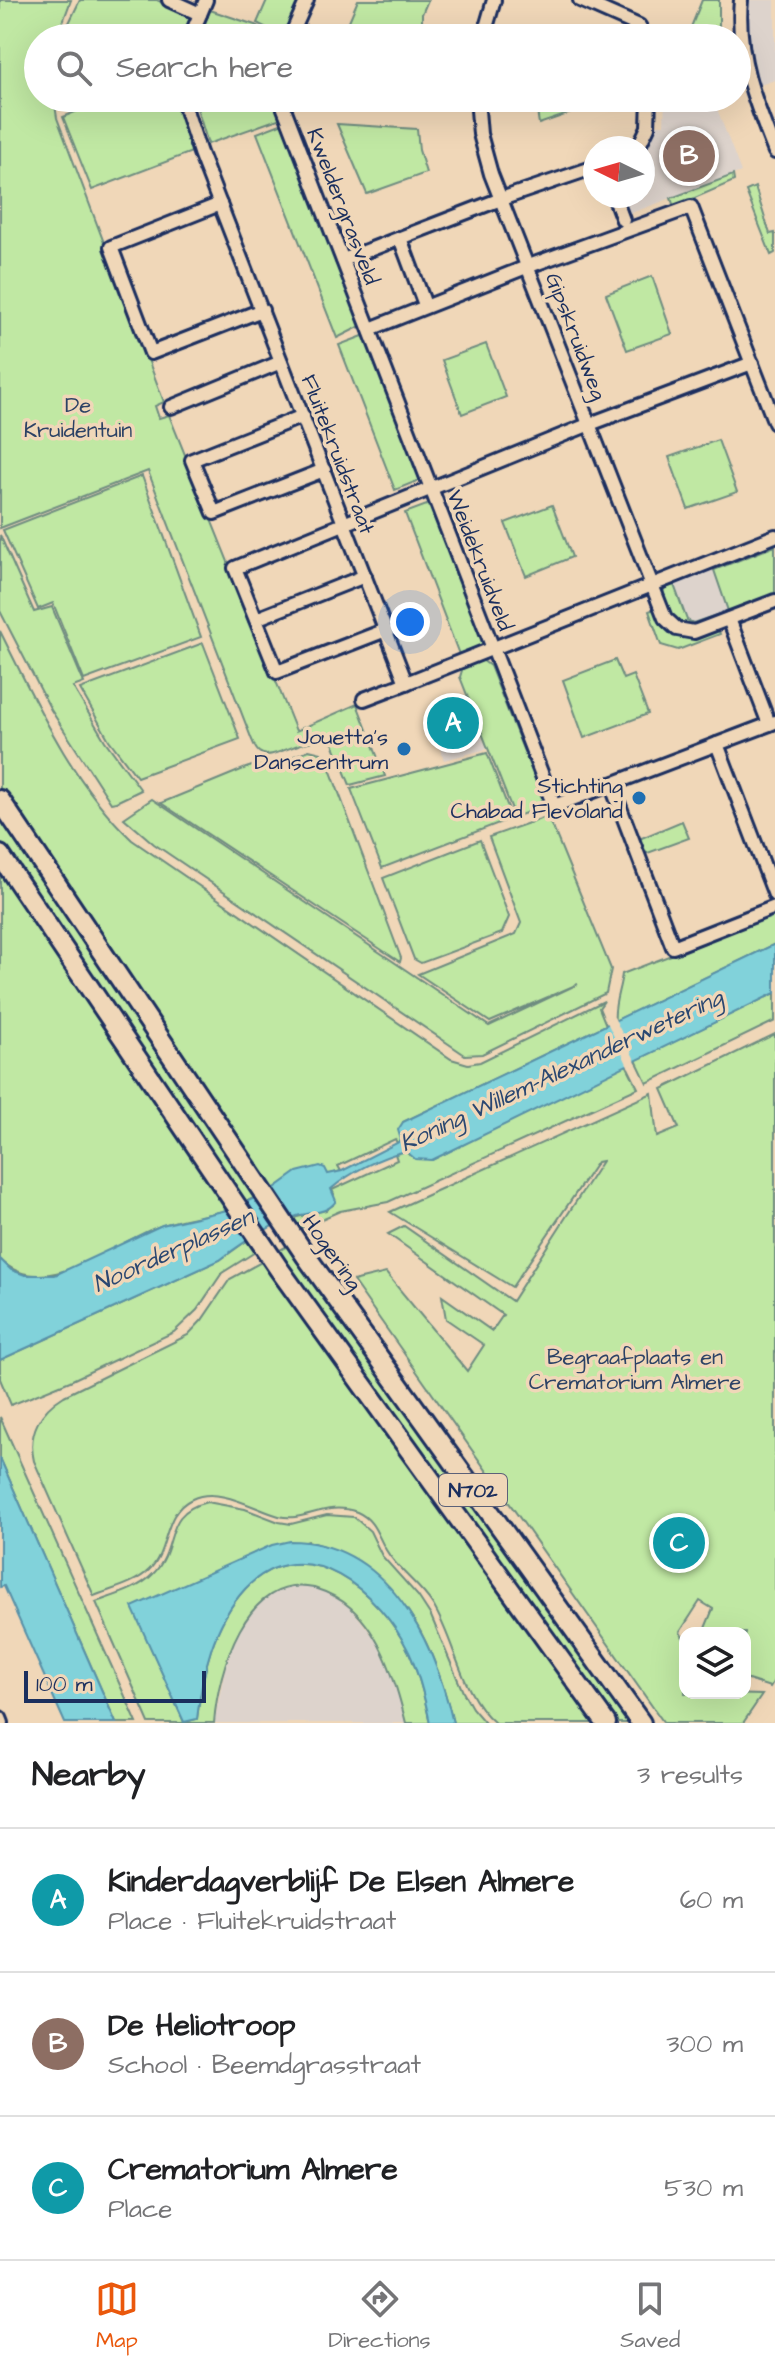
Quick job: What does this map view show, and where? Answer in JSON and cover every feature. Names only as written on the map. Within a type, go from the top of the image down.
[{"type":"highway","name":"Hogering","points":[[0,800],[306,1256],[641,1723]]},
{"type":"highway","name":"N702","points":[[0,855],[279,1269],[606,1723]]},
{"type":"street","points":[[169,0],[200,14]]},
{"type":"street","points":[[196,24],[206,0]]},
{"type":"street","points":[[296,24],[307,0]]},
{"type":"street","points":[[487,24],[494,0]]},
{"type":"street","points":[[580,0],[634,24]]},
{"type":"street","points":[[741,0],[741,24]]},
{"type":"street","points":[[751,87],[775,152]]},
{"type":"street","name":"Fluitekruidstraat","points":[[187,112],[406,683]]},
{"type":"street","name":"Kweldergrasveld","points":[[285,112],[370,329]]},
{"type":"street","name":"Gipskruidweg","points":[[479,112],[484,152],[501,199],[665,618],[677,629],[694,632],[775,601]]},
{"type":"street","points":[[644,136],[648,127],[649,112]]},
{"type":"street","points":[[343,260],[583,171]]},
{"type":"street","points":[[220,204],[111,247],[151,353],[262,310]]},
{"type":"street","points":[[370,329],[425,305],[691,207],[775,423]]},
{"type":"street","points":[[618,208],[623,220]]},
{"type":"street","points":[[400,238],[425,305]]},
{"type":"street","name":"Weidekruidveld","points":[[370,329],[554,806],[611,784]]},
{"type":"street","points":[[171,407],[281,362]]},
{"type":"street","points":[[386,630],[277,672],[235,568],[590,424],[752,363]]},
{"type":"street","points":[[303,416],[192,460],[214,513],[324,470]]},
{"type":"street","points":[[364,699],[775,536]]},
{"type":"street","points":[[256,619],[365,576]]},
{"type":"street","points":[[729,619],[772,723],[611,784],[673,947],[775,907]]},
{"type":"street","points":[[717,744],[775,895]]},
{"type":"shaded area","points":[[748,0],[775,0],[775,80],[757,86],[751,61],[751,24],[747,24]]},
{"type":"shaded area","points":[[664,112],[718,112],[741,172],[655,204],[655,136],[649,136],[655,125],[664,125]]},
{"type":"shaded area","points":[[623,208],[645,208],[626,215]]},
{"type":"shaded area","points":[[714,570],[728,611],[693,623],[687,621],[674,585]]},
{"type":"shaded area","points":[[468,700],[487,749],[444,760],[427,715]]},
{"type":"shaded area","points":[[302,1586],[326,1591],[352,1609],[376,1640],[396,1683],[406,1723],[214,1723],[225,1669],[237,1633],[251,1611],[266,1596],[284,1588]]},
{"type":"green space","name":"De Kruidentuin","points":[[0,0],[71,0],[62,24],[24,24],[24,112],[56,112],[164,402],[155,406],[159,418],[169,415],[296,731],[357,704],[385,776],[350,785],[333,743],[323,740],[273,754],[265,755],[256,749],[148,471],[0,528]]},
{"type":"green space","points":[[80,0],[157,0],[193,17],[190,24],[68,24]]},
{"type":"green space","points":[[267,0],[302,0],[292,24],[257,23]]},
{"type":"green space","points":[[358,0],[428,0],[422,14],[422,24],[348,24]]},
{"type":"green space","points":[[702,0],[719,0],[719,24],[692,24]]},
{"type":"green space","points":[[210,10],[252,24],[204,24]]},
{"type":"green space","points":[[75,112],[181,112],[197,150],[92,190],[63,117]]},
{"type":"green space","points":[[198,112],[279,112],[281,118],[208,144]]},
{"type":"green space","points":[[537,112],[574,112],[539,124]]},
{"type":"green space","points":[[283,123],[363,325],[337,338],[257,133]]},
{"type":"green space","points":[[337,124],[417,129],[426,173],[367,194]]},
{"type":"green space","points":[[733,175],[734,181],[674,207],[671,198]]},
{"type":"green space","points":[[755,187],[770,234],[775,233],[775,253],[771,255],[746,191]]},
{"type":"green space","points":[[652,276],[672,334],[627,350],[606,294]]},
{"type":"green space","points":[[363,336],[368,340],[422,479],[395,490],[339,345]]},
{"type":"green space","points":[[486,344],[506,397],[462,414],[442,360]]},
{"type":"green space","points":[[718,440],[737,492],[688,509],[669,457]]},
{"type":"green space","points":[[142,476],[201,637],[84,680],[53,603],[38,609],[3,530]]},
{"type":"green space","points":[[432,503],[485,642],[484,647],[460,657],[405,513]]},
{"type":"green space","points":[[552,505],[572,557],[526,576],[505,523]]},
{"type":"green space","points":[[0,535],[34,612],[52,607],[84,683],[73,687],[105,741],[141,790],[111,803],[51,710],[0,611]]},
{"type":"green space","points":[[775,546],[775,596],[691,627],[669,614],[664,602],[664,588],[674,585],[687,620],[693,623],[728,611],[714,570]]},
{"type":"green space","points":[[654,609],[673,635],[687,638],[718,629],[720,634],[678,650],[661,645],[649,611]]},
{"type":"green space","points":[[0,631],[57,742],[91,794],[132,840],[451,1059],[468,1064],[480,1062],[604,1001],[599,1008],[606,1025],[403,1122],[401,1140],[397,1143],[395,1139],[338,1166],[341,1171],[269,1192],[0,791]]},
{"type":"green space","points":[[203,643],[240,739],[137,777],[109,740],[80,689]]},
{"type":"green space","points":[[482,660],[490,666],[542,797],[539,808],[515,817],[460,677],[463,667]]},
{"type":"green space","points":[[615,660],[623,679],[633,675],[648,714],[584,738],[563,680]]},
{"type":"green space","points":[[309,750],[321,753],[327,761],[400,962],[161,803],[246,768],[255,765],[265,768]]},
{"type":"green space","points":[[487,753],[512,818],[382,868],[351,789]]},
{"type":"green space","points":[[152,799],[489,1026],[578,984],[490,1022],[418,974],[516,934],[521,923],[489,837],[546,817],[611,969],[606,993],[482,1054],[465,1055],[154,844],[124,818]]},
{"type":"green space","points":[[0,814],[258,1196],[243,1203],[0,846]]},
{"type":"green space","points":[[682,821],[689,838],[645,854],[639,839]]},
{"type":"green space","points":[[480,840],[509,917],[502,933],[421,963],[414,959],[383,878]]},
{"type":"green space","points":[[0,867],[199,1161],[227,1210],[160,1226],[57,1273],[36,1275],[17,1271],[0,1259]]},
{"type":"green space","points":[[775,915],[775,944],[615,1021],[622,974]]},
{"type":"green space","points":[[775,993],[775,1021],[647,1083],[636,1060]]},
{"type":"green space","name":"Begraafplaats en Crematorium Almere","points":[[775,1034],[775,1679],[770,1687],[751,1681],[751,1627],[706,1627],[713,1609],[700,1601],[683,1627],[679,1627],[679,1699],[751,1699],[751,1695],[762,1695],[743,1723],[664,1723],[353,1281],[386,1273],[467,1371],[484,1345],[446,1319],[442,1296],[492,1331],[503,1315],[388,1234],[404,1226],[512,1301],[602,1161],[597,1162],[512,1287],[390,1212],[652,1093],[657,1137],[679,1128],[662,1089]]},
{"type":"green space","points":[[626,1064],[638,1088],[388,1202],[340,1211],[296,1230],[289,1219],[326,1210],[333,1205],[332,1190],[397,1160],[395,1154],[406,1151],[409,1155],[432,1160]]},
{"type":"green space","points":[[252,1237],[260,1249],[222,1273],[197,1310],[174,1332],[11,1405],[0,1379],[0,1360],[220,1260]]},
{"type":"green space","points":[[291,1244],[633,1723],[614,1723],[276,1252]]},
{"type":"green space","points":[[265,1260],[593,1723],[495,1723],[483,1711],[466,1682],[433,1605],[391,1558],[368,1519],[346,1509],[288,1517],[225,1497],[213,1495],[192,1499],[176,1513],[156,1562],[149,1570],[130,1583],[94,1596],[34,1461],[32,1441],[38,1423],[49,1408],[64,1396],[188,1335],[230,1279]]},
{"type":"green space","points":[[0,1417],[137,1723],[116,1723],[0,1458]]},
{"type":"green space","points":[[207,1502],[245,1509],[291,1524],[327,1515],[354,1517],[370,1531],[382,1556],[418,1596],[431,1616],[463,1692],[485,1723],[453,1723],[435,1662],[422,1634],[407,1609],[388,1587],[366,1568],[339,1552],[308,1541],[133,1607],[184,1722],[197,1719],[211,1650],[234,1603],[245,1589],[268,1571],[292,1564],[316,1566],[339,1575],[361,1590],[380,1609],[409,1652],[430,1723],[406,1723],[393,1677],[380,1647],[351,1608],[314,1588],[290,1587],[270,1595],[253,1610],[240,1630],[222,1678],[214,1723],[149,1723],[96,1602],[141,1584],[153,1574],[161,1564],[183,1514]]},
{"type":"water","points":[[775,944],[775,993],[432,1160],[415,1159],[406,1151],[376,1161],[331,1189],[336,1201],[328,1208],[276,1224],[220,1260],[0,1360],[0,1259],[11,1270],[25,1275],[55,1275],[162,1225],[227,1210],[269,1192],[297,1172],[320,1166],[328,1174],[342,1171],[401,1140],[398,1130],[403,1122]]},
{"type":"water","points":[[0,1458],[116,1723],[65,1723],[4,1586],[0,1587]]},
{"type":"water","points":[[290,1541],[324,1546],[354,1558],[380,1577],[401,1601],[419,1629],[445,1691],[453,1723],[430,1723],[409,1652],[380,1609],[361,1590],[339,1575],[316,1566],[292,1564],[268,1571],[245,1589],[234,1603],[211,1650],[197,1719],[184,1722],[132,1607],[272,1545]]},
{"type":"pier","points":[[614,1017],[637,1064],[629,1068],[606,1020]]},
{"type":"place","name":"De Heliotroop","points":[[689,156]]},
{"type":"place","name":"Kinderdagverblijf De Elsen Almere","points":[[453,723]]},
{"type":"place","name":"Jouetta's Danscentrum","points":[[404,749]]},
{"type":"place","name":"Stichting Chabad Flevoland","points":[[639,798]]},
{"type":"place","name":"Crematorium Almere","points":[[679,1543]]},
{"type":"water label","name":"Koning Willem-Alexanderwetering","points":[[561,1070]]},
{"type":"water label","name":"Noorderplassen","points":[[173,1250]]}]
